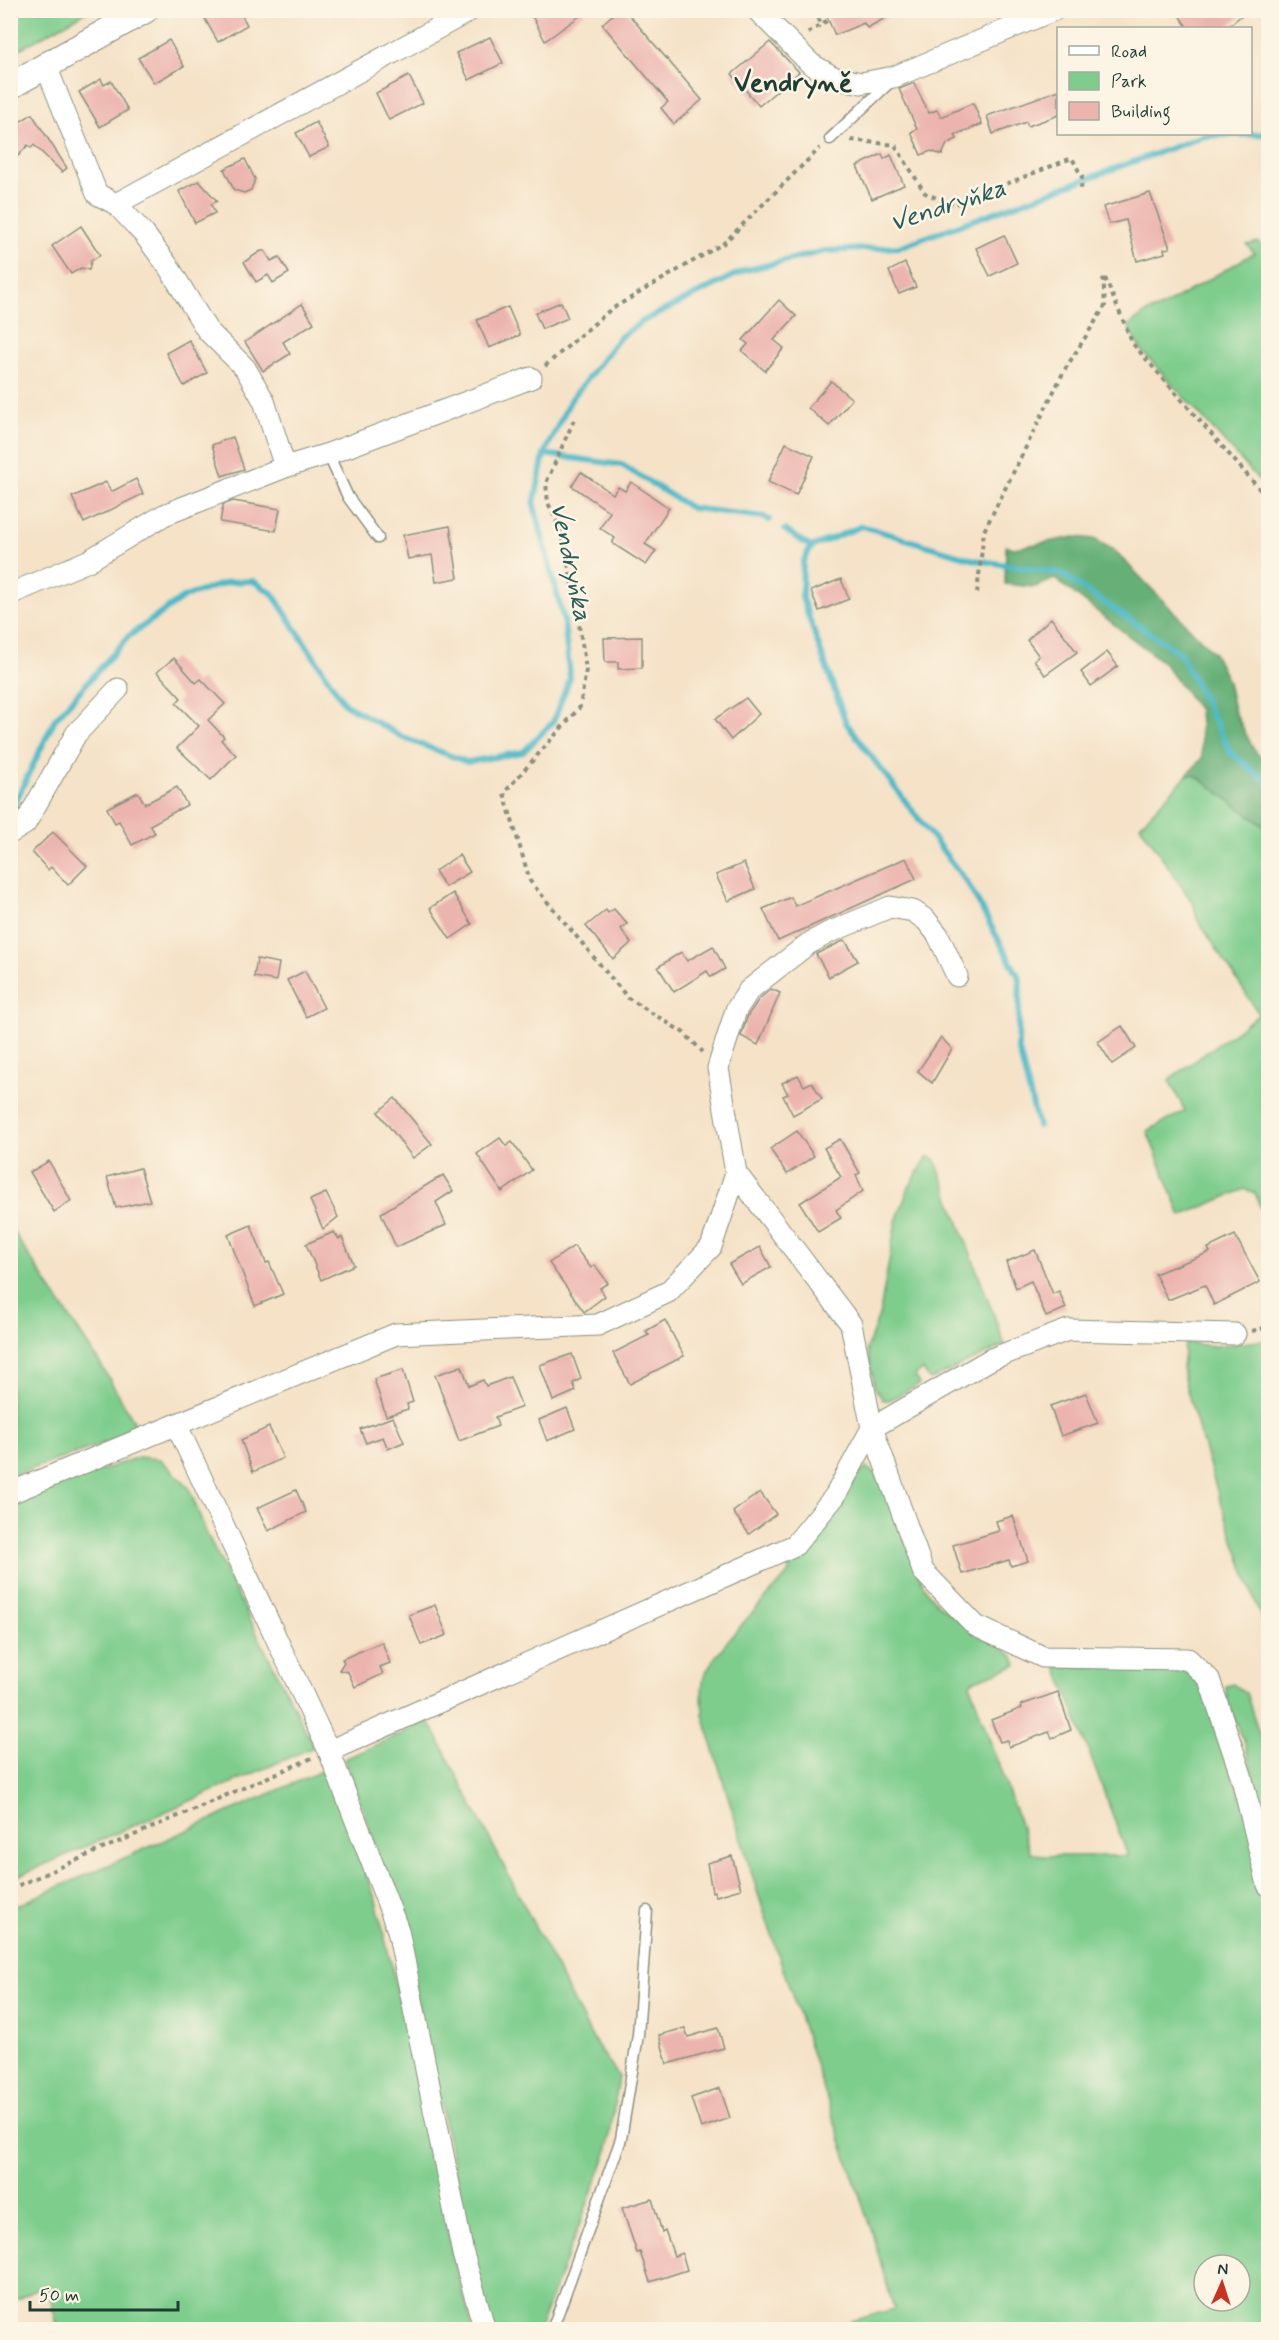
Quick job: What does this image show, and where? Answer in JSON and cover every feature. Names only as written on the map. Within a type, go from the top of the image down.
[{"type":"street","points":[[10,86],[145,10]]},
{"type":"street","points":[[116,204],[471,10]]},
{"type":"street","points":[[758,10],[811,64],[833,77],[861,83],[894,77],[1054,10]]},
{"type":"street","points":[[46,66],[97,194],[116,204],[168,266],[207,330],[245,368],[264,401],[285,467]]},
{"type":"street","points":[[10,594],[88,561],[164,515],[285,467],[328,454],[531,378]]},
{"type":"street","points":[[14,831],[25,824],[76,734],[118,689]]},
{"type":"street","points":[[957,976],[938,935],[926,920],[913,910],[890,907],[808,944],[749,990],[736,1010],[718,1068],[736,1173],[850,1324],[872,1428],[923,1571],[976,1626],[1043,1657],[1188,1659],[1209,1679],[1241,1775],[1269,1885]]},
{"type":"street","points":[[10,1493],[396,1334],[598,1325],[668,1292],[711,1247],[736,1173]]},
{"type":"street","points":[[329,1751],[795,1545],[835,1496],[872,1428],[991,1359],[1068,1330],[1235,1334]]},
{"type":"street","points":[[177,1426],[329,1751],[398,1930],[463,2254],[485,2330]]},
{"type":"lane","points":[[830,139],[894,77]]},
{"type":"lane","points":[[328,454],[348,497],[378,538]]},
{"type":"lane","points":[[552,2330],[621,2139],[638,2036],[647,1911]]},
{"type":"path","points":[[815,10],[821,24]]},
{"type":"path","points":[[813,29],[828,20]]},
{"type":"path","points":[[531,378],[610,310],[724,243],[830,139],[895,145],[925,193],[953,205],[1072,158],[1082,177],[1081,189]]},
{"type":"path","points":[[977,593],[984,531],[1064,371],[1105,306],[1104,274],[1133,344],[1269,500]]},
{"type":"path","points":[[573,420],[546,483],[548,503],[562,533],[578,610],[586,670],[580,707],[504,793],[530,881],[628,998],[684,1033],[718,1068]]},
{"type":"path","points":[[10,1889],[329,1751]]},
{"type":"green space","points":[[11,10],[88,10],[88,11],[11,54]]},
{"type":"green space","points":[[1258,242],[1266,250],[1268,273],[1268,490],[1143,352],[1130,332],[1129,325],[1146,313],[1162,307],[1254,253],[1247,245]]},
{"type":"green space","points":[[1075,537],[1094,539],[1114,550],[1214,653],[1228,682],[1234,710],[1254,750],[1268,765],[1268,829],[1195,775],[1187,775],[1202,758],[1199,710],[1164,663],[1055,579],[1035,587],[1005,584],[1006,546],[1014,548]]},
{"type":"green space","points":[[1187,775],[1195,775],[1268,829],[1268,1229],[1255,1193],[1245,1189],[1181,1216],[1147,1131],[1185,1111],[1169,1080],[1259,1014],[1197,919],[1194,905],[1140,825]]},
{"type":"green space","points":[[928,1156],[935,1159],[1005,1345],[930,1380],[923,1370],[915,1375],[919,1385],[889,1400],[883,1400],[875,1388],[867,1349],[880,1312],[896,1221],[909,1187]]},
{"type":"green space","points":[[10,1227],[99,1362],[134,1421],[134,1428],[128,1435],[11,1476]]},
{"type":"green space","points":[[1268,1340],[1268,1638],[1218,1494],[1182,1368],[1185,1343],[1215,1346]]},
{"type":"green space","points":[[138,1457],[160,1459],[189,1488],[206,1532],[314,1747],[11,1879],[11,1503]]},
{"type":"green space","points":[[866,1468],[876,1475],[884,1487],[893,1502],[919,1574],[931,1597],[952,1616],[1014,1657],[1017,1665],[972,1681],[970,1685],[1030,1852],[1043,1856],[1128,1856],[1057,1667],[1167,1666],[1189,1673],[1204,1684],[1263,1864],[1268,1898],[1268,2329],[822,2329],[894,2309],[873,2236],[758,1894],[703,1715],[702,1689],[703,1678],[712,1662],[743,1623],[788,1574],[802,1547],[834,1515],[854,1481]]},
{"type":"green space","points":[[1233,1684],[1246,1693],[1268,1761],[1268,1835],[1244,1741],[1227,1701],[1226,1686]]},
{"type":"green space","points":[[429,1721],[593,2039],[619,2077],[607,2153],[539,2329],[490,2329],[397,1909],[345,1759]]},
{"type":"green space","points":[[326,1769],[376,1901],[405,2022],[453,2257],[473,2329],[58,2329],[47,2285],[11,2302],[11,1908]]},
{"type":"building","points":[[219,10],[239,10],[247,25],[218,42],[205,19]]},
{"type":"building","points":[[529,10],[588,10],[545,41]]},
{"type":"building","points":[[618,10],[625,10],[702,100],[674,124],[661,108],[668,102],[602,24]]},
{"type":"building","points":[[824,10],[900,10],[867,28],[864,23],[835,35]]},
{"type":"building","points":[[1175,10],[1248,10],[1227,27],[1187,27]]},
{"type":"building","points":[[490,37],[503,63],[469,80],[456,53]]},
{"type":"building","points":[[169,40],[184,66],[154,83],[138,58]]},
{"type":"building","points":[[770,42],[799,72],[759,106],[732,74]]},
{"type":"building","points":[[409,76],[423,103],[389,120],[376,93]]},
{"type":"building","points":[[101,79],[104,85],[111,81],[128,110],[100,127],[79,92]]},
{"type":"building","points":[[914,83],[929,113],[937,110],[941,117],[973,103],[982,124],[955,135],[957,139],[947,144],[942,155],[931,151],[921,155],[911,132],[917,129],[899,89]]},
{"type":"building","points":[[1057,91],[1057,116],[1028,126],[1026,122],[993,134],[987,116]]},
{"type":"building","points":[[32,114],[67,168],[62,172],[34,145],[31,148],[28,145],[18,156],[10,145],[10,128]]},
{"type":"building","points":[[316,122],[329,147],[309,157],[296,133]]},
{"type":"building","points":[[882,154],[884,159],[891,155],[904,185],[872,199],[857,166]]},
{"type":"building","points":[[245,159],[255,179],[251,190],[244,193],[234,190],[224,169]]},
{"type":"building","points":[[199,181],[217,201],[211,204],[215,213],[195,223],[179,191]]},
{"type":"building","points":[[1150,193],[1170,248],[1164,249],[1165,253],[1137,261],[1126,220],[1109,224],[1103,207]]},
{"type":"building","points":[[81,226],[100,255],[91,261],[89,270],[81,268],[71,274],[52,246]]},
{"type":"building","points":[[1004,235],[1017,263],[990,276],[976,248]]},
{"type":"building","points":[[261,251],[265,251],[271,261],[279,257],[289,273],[273,283],[268,275],[256,282],[244,262]]},
{"type":"building","points":[[905,263],[916,287],[899,294],[889,271]]},
{"type":"building","points":[[779,300],[796,316],[774,340],[784,348],[765,371],[742,351],[748,344],[743,340]]},
{"type":"building","points":[[561,302],[568,318],[542,329],[535,313]]},
{"type":"building","points":[[302,304],[314,323],[283,342],[290,354],[263,371],[245,342]]},
{"type":"building","points":[[508,307],[520,335],[489,348],[477,320]]},
{"type":"building","points":[[189,340],[207,373],[184,386],[166,353]]},
{"type":"building","points":[[831,381],[852,399],[829,426],[808,408]]},
{"type":"building","points":[[233,437],[244,469],[222,476],[212,445]]},
{"type":"building","points":[[786,443],[814,456],[796,495],[768,482]]},
{"type":"building","points":[[581,472],[613,494],[618,487],[625,491],[631,482],[669,508],[645,544],[656,551],[646,565],[612,543],[615,538],[600,528],[610,512],[572,486]]},
{"type":"building","points":[[136,479],[143,494],[84,523],[72,497],[106,482],[111,492]]},
{"type":"building","points":[[233,501],[280,509],[276,531],[220,522],[223,505]]},
{"type":"building","points":[[450,526],[458,578],[436,582],[432,555],[408,559],[403,535]]},
{"type":"building","points":[[841,579],[849,599],[819,611],[811,591]]},
{"type":"building","points":[[1051,618],[1077,652],[1045,675],[1034,660],[1039,656],[1027,640]]},
{"type":"building","points":[[642,637],[642,668],[618,669],[618,662],[605,662],[604,638]]},
{"type":"building","points":[[1107,652],[1118,666],[1091,686],[1081,672]]},
{"type":"building","points":[[174,658],[196,683],[201,679],[225,704],[208,720],[224,737],[221,740],[236,755],[211,780],[177,748],[199,726],[176,703],[181,698],[157,672]]},
{"type":"building","points":[[746,698],[759,714],[731,740],[715,719]]},
{"type":"building","points":[[177,787],[187,805],[150,825],[155,833],[132,845],[119,821],[115,823],[107,808],[138,792],[145,804]]},
{"type":"building","points":[[53,832],[87,866],[68,885],[51,867],[48,870],[32,852]]},
{"type":"building","points":[[459,855],[470,872],[445,887],[435,871]]},
{"type":"building","points":[[906,858],[916,879],[778,941],[763,909],[791,897],[795,906]]},
{"type":"building","points":[[744,863],[755,889],[728,901],[716,875]]},
{"type":"building","points":[[453,893],[472,924],[450,939],[430,908]]},
{"type":"building","points":[[614,909],[627,924],[621,929],[631,943],[613,959],[586,926],[606,910],[608,913]]},
{"type":"building","points":[[845,940],[858,961],[829,977],[816,954]]},
{"type":"building","points":[[713,946],[725,969],[711,977],[707,971],[674,992],[658,967],[681,952],[687,961]]},
{"type":"building","points":[[257,959],[279,963],[276,981],[254,977]]},
{"type":"building","points":[[305,971],[324,1008],[306,1017],[287,980]]},
{"type":"building","points":[[771,989],[780,993],[758,1045],[741,1036],[748,1015],[759,999]]},
{"type":"building","points":[[1122,1026],[1136,1048],[1112,1064],[1098,1042]]},
{"type":"building","points":[[941,1037],[952,1049],[932,1083],[918,1071]]},
{"type":"building","points":[[798,1075],[804,1086],[812,1082],[822,1099],[793,1115],[783,1096],[788,1094],[782,1083]]},
{"type":"building","points":[[395,1098],[432,1144],[413,1158],[378,1112]]},
{"type":"building","points":[[797,1131],[814,1156],[787,1174],[770,1149]]},
{"type":"building","points":[[500,1138],[506,1146],[512,1142],[532,1170],[502,1192],[477,1154]]},
{"type":"building","points":[[840,1139],[860,1173],[856,1175],[863,1191],[836,1210],[841,1218],[818,1232],[800,1203],[841,1177],[824,1148]]},
{"type":"building","points":[[49,1161],[71,1201],[54,1212],[30,1172]]},
{"type":"building","points":[[140,1168],[150,1201],[116,1208],[107,1177]]},
{"type":"building","points":[[443,1175],[453,1191],[436,1202],[446,1225],[396,1247],[381,1213]]},
{"type":"building","points":[[326,1193],[338,1217],[323,1229],[310,1200]]},
{"type":"building","points":[[251,1225],[266,1263],[269,1262],[283,1294],[255,1306],[228,1235]]},
{"type":"building","points":[[334,1232],[339,1239],[342,1237],[354,1265],[321,1280],[306,1244]]},
{"type":"building","points":[[1235,1235],[1260,1282],[1214,1305],[1205,1285],[1168,1300],[1155,1274],[1210,1252],[1208,1248]]},
{"type":"building","points":[[574,1246],[591,1268],[595,1265],[608,1283],[600,1288],[605,1296],[584,1312],[549,1263]]},
{"type":"building","points":[[760,1247],[771,1267],[741,1284],[729,1264]]},
{"type":"building","points":[[1035,1250],[1053,1294],[1059,1291],[1066,1308],[1046,1317],[1031,1281],[1016,1288],[1006,1262]]},
{"type":"building","points":[[665,1320],[684,1356],[630,1384],[613,1353],[649,1335],[646,1331]]},
{"type":"building","points":[[572,1354],[581,1379],[573,1383],[576,1391],[553,1401],[540,1365]]},
{"type":"building","points":[[462,1366],[469,1386],[483,1380],[486,1386],[510,1377],[522,1407],[495,1417],[498,1426],[459,1441],[435,1375]]},
{"type":"building","points":[[403,1370],[413,1402],[407,1404],[408,1409],[386,1416],[374,1379]]},
{"type":"building","points":[[1086,1393],[1098,1423],[1061,1436],[1050,1406]]},
{"type":"building","points":[[567,1408],[575,1429],[547,1441],[539,1420]]},
{"type":"building","points":[[393,1417],[404,1442],[388,1449],[383,1437],[366,1443],[360,1429]]},
{"type":"building","points":[[269,1427],[283,1458],[253,1472],[241,1440]]},
{"type":"building","points":[[296,1490],[306,1512],[268,1531],[257,1508]]},
{"type":"building","points":[[760,1492],[776,1514],[749,1534],[733,1512]]},
{"type":"building","points":[[1013,1516],[1028,1561],[1011,1566],[1009,1560],[962,1574],[953,1545],[999,1531],[996,1521]]},
{"type":"building","points":[[435,1605],[447,1635],[421,1645],[409,1615]]},
{"type":"building","points":[[382,1642],[390,1663],[380,1667],[383,1674],[355,1687],[348,1672],[339,1670],[344,1662],[342,1659]]},
{"type":"building","points":[[1058,1692],[1071,1730],[1052,1738],[1049,1732],[1009,1747],[1007,1740],[1000,1742],[991,1720],[1022,1708],[1021,1705]]},
{"type":"building","points":[[732,1856],[741,1889],[716,1896],[714,1891],[712,1892],[707,1863]]},
{"type":"building","points":[[685,2028],[688,2037],[718,2028],[724,2048],[667,2064],[659,2035]]},
{"type":"building","points":[[720,2088],[730,2118],[701,2128],[691,2098]]},
{"type":"building","points":[[652,2199],[662,2232],[665,2230],[674,2256],[682,2253],[687,2270],[650,2282],[640,2252],[637,2253],[622,2208]]},
{"type":"waterway","name":"Vendryňka","points":[[1252,134],[1268,134]]},
{"type":"waterway","name":"Vendryňka","points":[[10,813],[55,719],[129,636],[184,597],[228,582],[253,581],[272,593],[345,704],[404,738],[467,762],[523,752],[553,722],[570,678],[564,621],[534,505],[544,454],[570,401],[620,337],[643,321],[743,271],[825,251],[899,247],[1204,136],[1236,135]]},
{"type":"waterway","points":[[544,454],[622,465],[691,508],[764,517],[769,520]]},
{"type":"waterway","points":[[785,530],[811,547],[862,526],[975,560],[1060,573],[1180,653],[1231,753],[1268,783]]},
{"type":"waterway","points":[[811,547],[803,562],[802,598],[846,723],[968,884],[1020,979],[1018,1047],[1038,1126]]},
{"type":"district","name":"Vendryně","points":[[793,83]]}]
